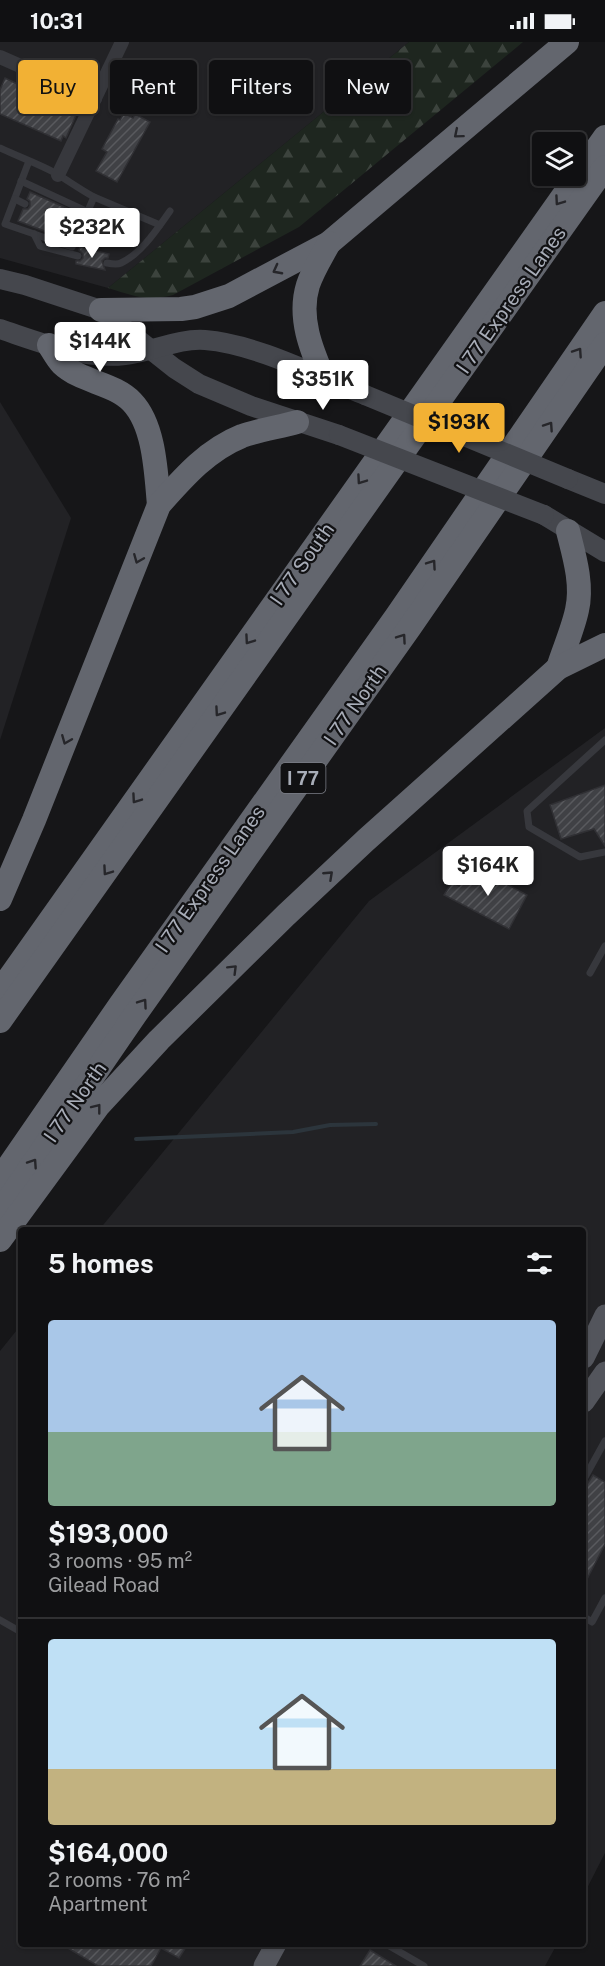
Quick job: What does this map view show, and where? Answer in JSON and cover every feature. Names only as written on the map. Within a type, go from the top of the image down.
[{"type":"highway","points":[[101,310],[195,308],[229,296],[329,243],[567,42]]},
{"type":"highway","name":"I 77 South","points":[[0,991],[605,136]]},
{"type":"highway","name":"I 77 Express Lanes","points":[[0,1021],[605,167]]},
{"type":"highway","points":[[324,379],[313,355],[304,309],[308,284],[329,243]]},
{"type":"highway","name":"I 77 Express Lanes","points":[[0,1179],[120,1005],[396,617],[605,313]]},
{"type":"highway","name":"I 77 North","points":[[0,1212],[128,1025],[410,627],[605,344]]},
{"type":"highway","points":[[49,345],[62,364],[114,390],[132,402],[145,422],[153,452],[159,505]]},
{"type":"highway","points":[[0,899],[34,820],[159,505],[191,469],[219,448],[242,436],[297,423]]},
{"type":"highway","points":[[558,668],[578,600],[575,557],[568,531]]},
{"type":"highway","points":[[0,1240],[99,1105],[152,1048],[286,915],[358,847],[558,668],[605,645]]},
{"type":"main road","points":[[0,279],[26,285],[101,310],[174,368],[199,384],[241,403],[339,435],[544,515],[605,552]]},
{"type":"main road","points":[[0,329],[49,345],[92,354],[126,355],[192,340],[231,344],[258,352],[605,494]]},
{"type":"main road","points":[[586,1354],[605,1315]]},
{"type":"main road","points":[[586,1399],[605,1372]]},
{"type":"main road","points":[[264,1966],[274,1947]]},
{"type":"street","points":[[98,93],[122,42]]},
{"type":"street","points":[[0,57],[18,65]]},
{"type":"street","points":[[58,175],[88,114]]},
{"type":"lane","points":[[0,148],[58,175],[94,197],[160,225]]},
{"type":"lane","points":[[29,162],[5,224],[72,247],[77,228],[88,212],[94,197]]},
{"type":"lane","points":[[21,182],[88,212]]},
{"type":"lane","points":[[15,199],[25,204]]},
{"type":"lane","points":[[107,263],[119,264],[127,259],[151,238],[170,211]]},
{"type":"lane","points":[[34,234],[40,246],[78,256]]},
{"type":"lane","points":[[605,740],[527,811],[529,827],[580,857],[605,852]]},
{"type":"lane","points":[[590,973],[605,946]]},
{"type":"lane","points":[[586,1475],[605,1441]]},
{"type":"lane","points":[[586,1618],[592,1622],[605,1598]]},
{"type":"lane","points":[[0,1620],[18,1630]]},
{"type":"lane","points":[[391,1947],[424,1966]]},
{"type":"shaded area","points":[[0,42],[409,42],[387,60],[325,60],[325,111],[108,288],[0,258]]},
{"type":"shaded area","points":[[0,402],[71,518],[0,740]]},
{"type":"shaded area","points":[[605,728],[605,1853],[586,1890],[586,1227],[101,1227],[369,901]]},
{"type":"shaded area","points":[[18,1329],[18,1947],[555,1947],[545,1966],[0,1966],[0,1351]]},
{"type":"green space","points":[[409,42],[523,42],[299,227],[173,295],[147,298],[108,288],[325,111],[325,114],[411,114],[411,60],[387,60]]},
{"type":"building","points":[[5,78],[18,84],[18,114],[76,114],[66,138],[63,136],[61,141],[0,114],[0,90]]},
{"type":"building","points":[[123,114],[133,118],[135,114],[150,122],[117,182],[96,171],[107,152],[102,149],[118,119],[120,120]]},
{"type":"building","points":[[30,192],[80,214],[68,240],[18,221],[23,209],[28,209],[30,206],[30,201],[27,199]]},
{"type":"building","points":[[80,247],[109,254],[108,258],[102,261],[105,270],[76,264],[76,261],[83,258]]},
{"type":"building","points":[[605,785],[605,846],[594,829],[561,839],[550,805]]},
{"type":"building","points":[[471,865],[527,895],[509,929],[444,895],[452,882],[459,886]]},
{"type":"building","points":[[593,1475],[605,1482],[605,1544],[586,1581],[586,1486]]},
{"type":"building","points":[[66,1947],[186,1947],[179,1958],[161,1948],[151,1966],[98,1966]]},
{"type":"building","points":[[370,1950],[396,1966],[360,1966]]},
{"type":"waterway","points":[[136,1139],[293,1132],[330,1125],[376,1124]]}]
